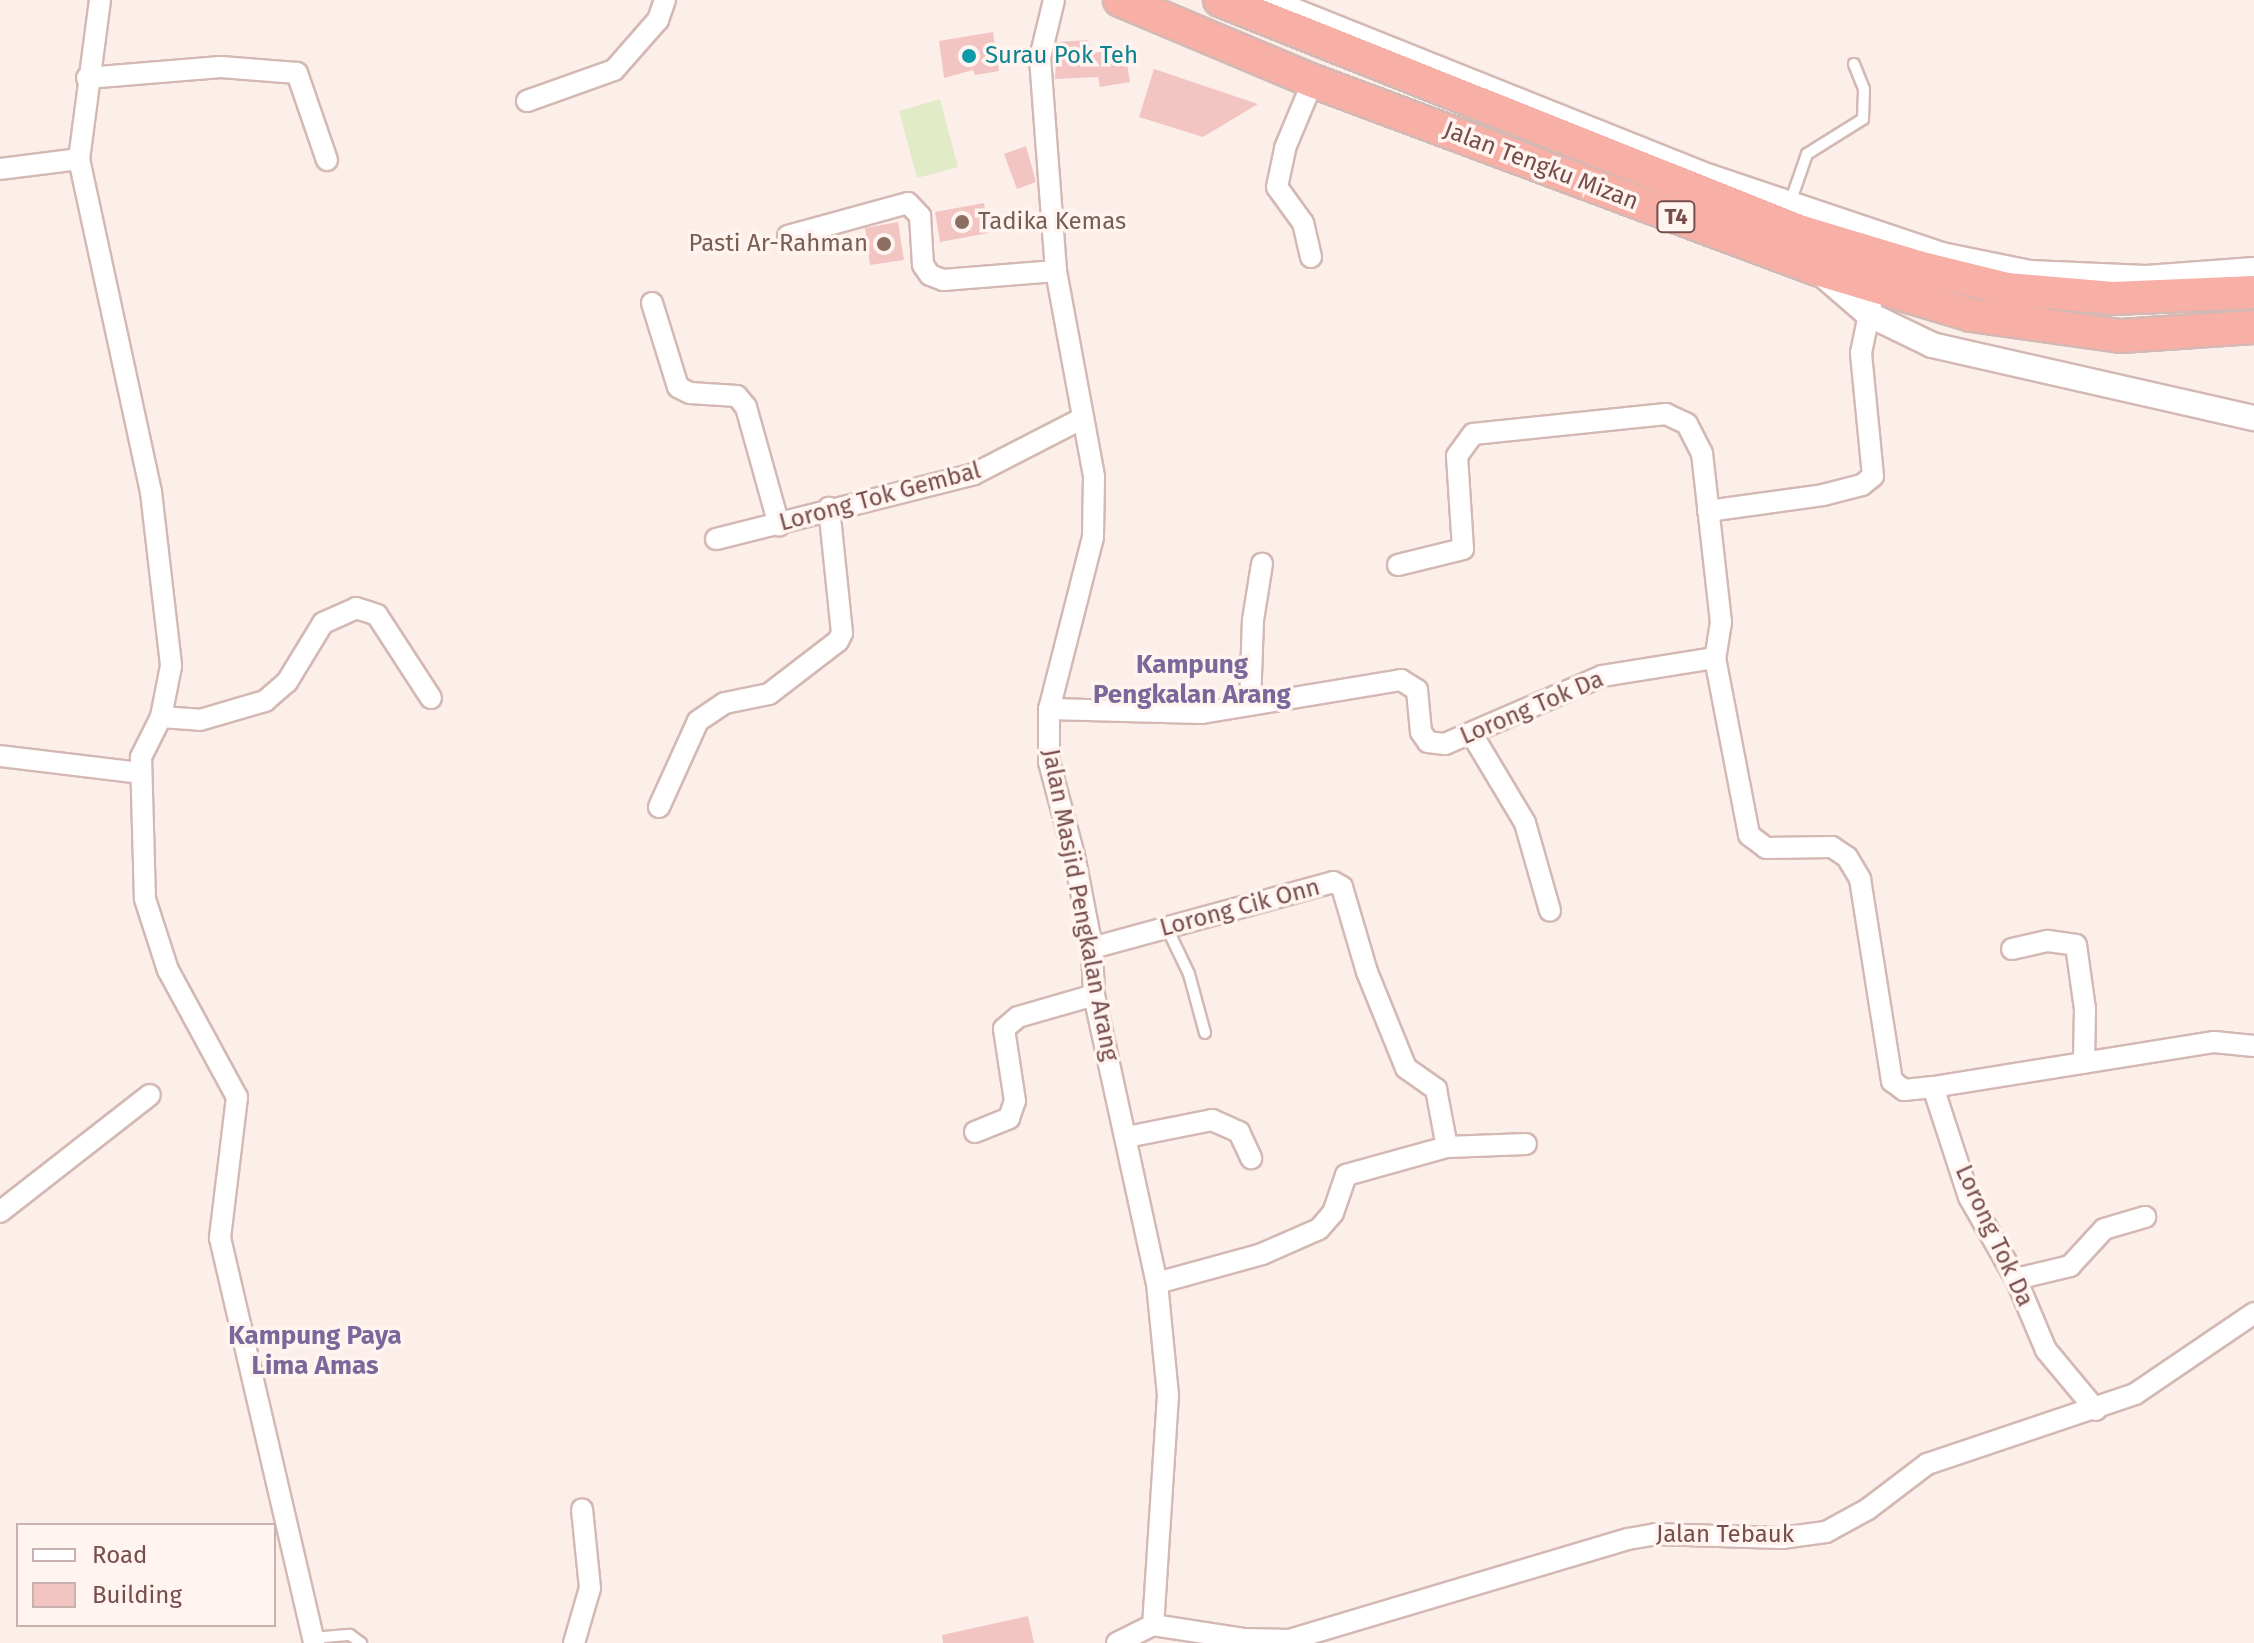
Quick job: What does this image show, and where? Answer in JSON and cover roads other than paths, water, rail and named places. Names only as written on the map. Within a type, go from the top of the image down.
[{"type":"highway","name":"Jalan Tengku Mizan","points":[[1120,0],[1313,81],[1817,269],[1872,301],[2048,330],[2121,336],[2254,327]]},
{"type":"highway","name":"Jalan Tengku Mizan","points":[[1220,0],[1799,231],[1918,267],[2007,289],[2113,298],[2254,292]]},
{"type":"street","points":[[100,0],[87,78],[79,159],[151,492],[171,666],[161,717],[141,757],[144,885],[159,946],[198,1031],[231,1078],[237,1097],[220,1238],[314,1640]]},
{"type":"street","points":[[527,101],[614,70],[658,20],[665,0]]},
{"type":"street","name":"Jalan Masjid Pengkalan Arang","points":[[1054,0],[1040,58],[1056,271],[1094,477],[1093,537],[1049,709],[1049,762],[1092,948],[1094,995],[1157,1283],[1168,1395],[1153,1625]]},
{"type":"street","points":[[1272,0],[1318,8],[1790,203],[1942,253],[2030,271],[2146,276],[2254,268]]},
{"type":"street","points":[[87,78],[209,67],[297,73],[327,160]]},
{"type":"street","points":[[1311,257],[1303,223],[1277,187],[1285,148],[1313,81]]},
{"type":"street","points":[[0,169],[79,159]]},
{"type":"street","points":[[788,236],[908,203],[920,216],[923,265],[930,275],[943,280],[1056,271]]},
{"type":"street","points":[[1708,511],[1823,495],[1862,485],[1873,476],[1861,353],[1872,301],[1932,345],[2254,418]]},
{"type":"street","points":[[652,303],[678,387],[690,393],[737,396],[746,407],[779,525]]},
{"type":"street","points":[[1398,565],[1463,549],[1457,456],[1473,434],[1666,414],[1697,435],[1721,622],[1715,658],[1749,835],[1766,848],[1832,847],[1847,857],[1860,879],[1892,1081],[1904,1090],[2214,1042],[2254,1046]]},
{"type":"street","name":"Lorong Tok Gembal","points":[[716,539],[779,525],[829,508],[974,474],[1081,419]]},
{"type":"street","points":[[659,807],[698,721],[725,703],[769,694],[838,641],[842,633],[829,508]]},
{"type":"street","points":[[1250,705],[1253,620],[1262,564]]},
{"type":"street","points":[[161,717],[200,720],[265,701],[287,682],[323,623],[356,608],[377,615],[431,698]]},
{"type":"street","name":"Lorong Tok Da","points":[[1049,709],[1202,713],[1401,680],[1417,690],[1421,732],[1428,742],[1445,744],[1473,736],[1602,676],[1715,658]]},
{"type":"street","points":[[1473,736],[1525,823],[1550,911]]},
{"type":"street","points":[[0,756],[140,773]]},
{"type":"street","name":"Lorong Cik Onn","points":[[1092,948],[1333,882],[1342,887],[1367,972],[1406,1068],[1436,1089],[1447,1147]]},
{"type":"street","points":[[2012,949],[2048,941],[2076,945],[2085,1009],[2084,1063]]},
{"type":"street","points":[[975,1132],[1009,1118],[1015,1101],[1004,1029],[1018,1017],[1094,995]]},
{"type":"street","name":"Lorong Tok Da","points":[[1933,1087],[1969,1197],[2016,1279],[2046,1350],[2096,1410]]},
{"type":"street","points":[[0,1212],[150,1095]]},
{"type":"street","points":[[1127,1137],[1212,1120],[1239,1132],[1251,1158]]},
{"type":"street","points":[[1157,1283],[1262,1254],[1319,1229],[1333,1213],[1346,1175],[1447,1147],[1526,1144]]},
{"type":"street","points":[[2016,1279],[2070,1266],[2104,1229],[2145,1217]]},
{"type":"street","name":"Jalan Tebauk","points":[[1153,1625],[1245,1639],[1289,1640],[1338,1636],[1628,1539],[1655,1534],[1782,1538],[1826,1532],[1868,1509],[1927,1464],[2096,1410],[2135,1394],[2254,1313]]},
{"type":"street","points":[[574,1643],[590,1588],[582,1509]]},
{"type":"street","points":[[1117,1643],[1153,1625]]},
{"type":"lane","points":[[1790,203],[1807,154],[1863,119],[1864,89],[1854,64]]},
{"type":"lane","points":[[1167,928],[1189,974],[1205,1033]]},
{"type":"lane","points":[[314,1640],[350,1635],[361,1643]]},
{"type":"place","name":"Surau Pok Teh","points":[[969,56]]},
{"type":"place","name":"Tadika Kemas","points":[[962,222]]},
{"type":"place","name":"Pasti Ar-Rahman","points":[[884,244]]},
{"type":"district","name":"Kampung Pengkalan Arang","points":[[1192,680]]},
{"type":"district","name":"Kampung Paya Lima Amas","points":[[315,1351]]}]
